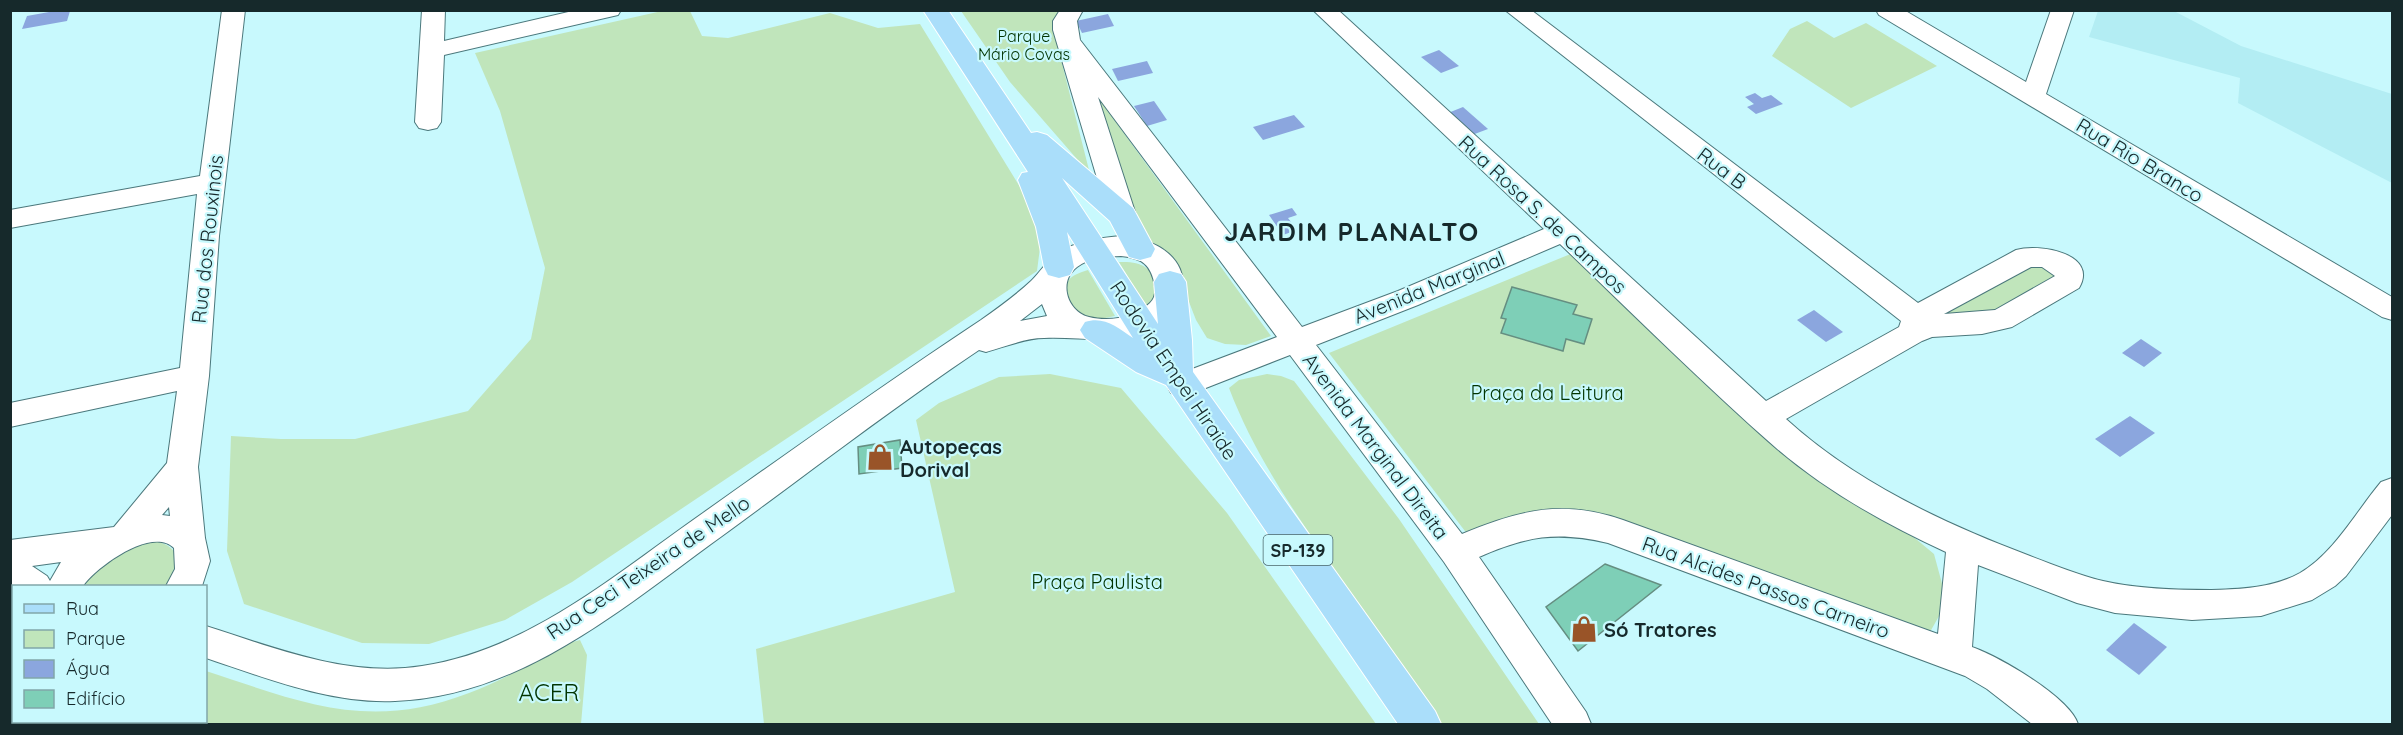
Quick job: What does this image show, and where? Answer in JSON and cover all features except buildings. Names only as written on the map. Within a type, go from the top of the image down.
[{"type":"main road","name":"Rodovia Empei Hiraide","points":[[935,10],[1094,249],[1140,323],[1421,724]]},
{"type":"main road","points":[[1002,110],[1122,216],[1140,249]]},
{"type":"main road","points":[[1002,110],[1046,211],[1057,270]]},
{"type":"main road","points":[[1170,282],[1179,380]]},
{"type":"main road","points":[[1089,329],[1179,380]]},
{"type":"street","name":"Rua dos Rouxinois","points":[[190,570],[182,467],[194,376],[205,236],[234,10]]},
{"type":"street","points":[[428,122],[434,10]]},
{"type":"street","points":[[431,51],[610,10]]},
{"type":"street","points":[[1072,10],[1065,21],[1065,30],[1122,216]]},
{"type":"street","name":"Rua Rosa S. de Campos","points":[[1324,10],[1762,418],[1855,488],[1918,524],[1963,545],[2086,591],[2119,599],[2188,605],[2227,605],[2265,601],[2289,594],[2314,582],[2331,568],[2392,491]]},
{"type":"street","name":"Rua B","points":[[1516,10],[1919,325],[1762,418]]},
{"type":"street","name":"Rua Rio Branco","points":[[1887,10],[2392,310]]},
{"type":"street","points":[[2033,97],[2063,10]]},
{"type":"street","name":"Avenida Marginal Direita","points":[[1070,43],[1456,552],[1573,724]]},
{"type":"street","points":[[10,219],[213,183]]},
{"type":"street","name":"Avenida Marginal","points":[[1179,380],[1295,340],[1408,297],[1563,232]]},
{"type":"street","points":[[1089,329],[1065,316],[1056,305],[1052,291],[1057,270],[1071,258],[1094,249],[1121,246],[1140,249],[1160,262],[1170,282],[1168,303],[1162,310],[1140,323]]},
{"type":"street","name":"Rua Ceci Teixeira de Mello","points":[[207,642],[307,674],[368,686],[423,682],[485,666],[552,635],[582,615],[952,354],[1020,309],[1037,295],[1057,270]]},
{"type":"street","name":"Rua Ceci Teixeira de Mello","points":[[952,354],[1020,331],[1041,327],[1108,330],[1140,323]]},
{"type":"street","points":[[10,415],[194,376]]},
{"type":"street","points":[[65,585],[72,572],[89,556],[118,539],[182,467]]},
{"type":"street","name":"Rua Alcides Passos Carneiro","points":[[1456,552],[1508,529],[1531,523],[1554,520],[1585,522],[1954,656],[2000,677],[2060,724]]},
{"type":"street","points":[[10,554],[118,539],[163,529],[177,532],[190,570]]},
{"type":"street","points":[[1954,656],[1963,545]]},
{"type":"street","points":[[10,569],[34,585]]},
{"type":"shaded area","points":[[2098,11],[2174,11],[2241,46],[2392,94],[2392,183],[2238,103],[2240,78],[2089,37]]},
{"type":"green space","points":[[662,11],[690,11],[702,36],[728,38],[830,13],[878,28],[920,24],[1020,187],[1042,232],[1037,271],[572,582],[505,620],[429,644],[362,643],[244,604],[227,551],[231,436],[355,439],[468,411],[531,339],[545,268],[500,111],[475,53]]},
{"type":"green space","name":"Parque Mário Covas","points":[[961,11],[1059,11],[1053,28],[1090,174],[1010,82]]},
{"type":"green space","points":[[1807,21],[1834,38],[1866,23],[1937,66],[1851,108],[1772,56],[1790,29]]},
{"type":"green space","points":[[1094,92],[1271,336],[1246,345],[1225,344],[1207,338],[1196,320],[1184,289],[1179,267],[1165,252],[1150,243],[1132,214]]},
{"type":"green space","name":"Praça da Leitura","points":[[1573,253],[1934,554],[1947,602],[1926,639],[1616,522],[1471,539],[1329,353]]},
{"type":"green space","points":[[1119,262],[1144,266],[1157,279],[1160,286],[1148,310]]},
{"type":"green space","points":[[2036,263],[2058,276],[2011,310],[1952,317],[1942,309]]},
{"type":"green space","points":[[1088,270],[1115,316],[1101,319],[1080,318],[1062,296],[1070,278]]},
{"type":"green space","name":"Praça Paulista","points":[[1050,374],[1121,388],[1227,513],[1376,724],[764,724],[756,649],[955,592],[916,420],[939,403],[999,377]]},
{"type":"green space","points":[[1267,374],[1294,381],[1399,519],[1539,724],[1442,724],[1305,526],[1276,482],[1250,436],[1229,388],[1239,380]]},
{"type":"green space","points":[[155,541],[169,547],[178,559],[167,585],[80,585],[85,576],[125,546]]},
{"type":"green space","name":"ACER","points":[[10,599],[12,599],[12,723],[207,723],[207,671],[304,702],[366,711],[399,710],[433,705],[469,693],[508,676],[573,642],[580,640],[587,655],[581,724],[11,724]]},
{"type":"water","points":[[60,10],[70,11],[67,21],[22,29],[27,16]]},
{"type":"water","points":[[1108,14],[1114,26],[1082,33],[1076,21]]},
{"type":"water","points":[[1439,50],[1459,66],[1441,73],[1421,57]]},
{"type":"water","points":[[1147,61],[1153,73],[1118,81],[1112,69]]},
{"type":"water","points":[[1755,93],[1762,98],[1771,95],[1783,104],[1756,114],[1747,107],[1754,104],[1745,97]]},
{"type":"water","points":[[1154,101],[1167,120],[1147,126],[1134,106]]},
{"type":"water","points":[[1463,107],[1488,129],[1472,135],[1448,113]]},
{"type":"water","points":[[1294,115],[1305,127],[1263,140],[1253,127]]},
{"type":"water","points":[[1292,208],[1297,215],[1288,218],[1297,230],[1283,235],[1269,215]]},
{"type":"water","points":[[1814,310],[1843,332],[1826,342],[1797,320]]},
{"type":"water","points":[[2141,339],[2162,353],[2144,367],[2122,353]]},
{"type":"water","points":[[2130,416],[2155,433],[2120,457],[2095,439]]},
{"type":"water","points":[[2134,623],[2167,647],[2139,675],[2106,650]]},
{"type":"place","name":"Autopeças Dorival","points":[[880,457]]},
{"type":"place","name":"Só Tratores","points":[[1584,629]]},
{"type":"district","name":"JARDIM PLANALTO","points":[[1352,231]]}]
